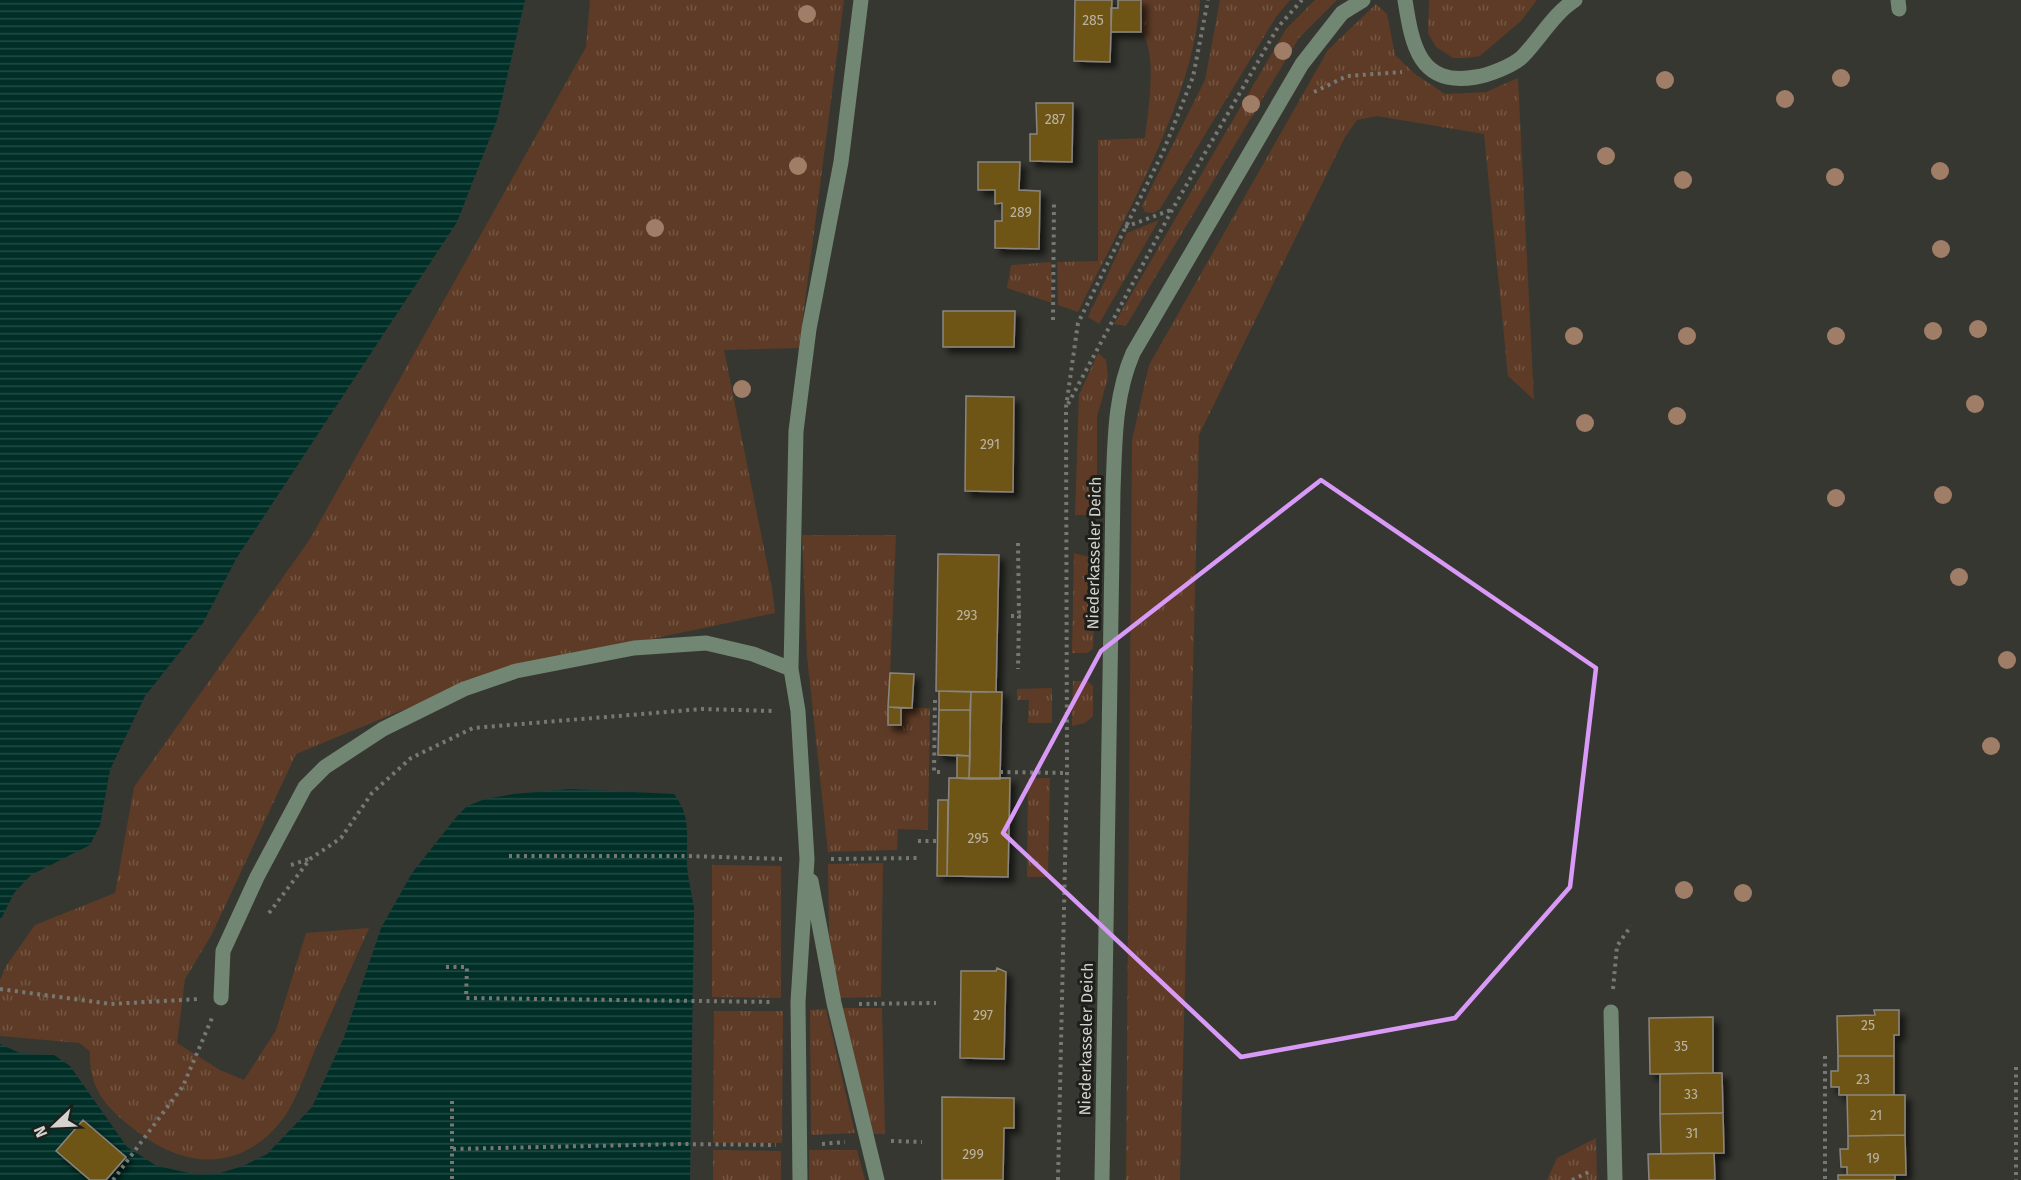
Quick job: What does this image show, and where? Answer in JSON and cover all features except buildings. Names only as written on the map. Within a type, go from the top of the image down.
[{"type":"street","points":[[800,1180],[798,1002],[807,859],[798,711],[791,669],[796,430],[808,329],[841,162],[861,0]]},
{"type":"street","name":"Niederkasseler Deich","points":[[1102,1180],[1115,419],[1124,374],[1133,353],[1302,64],[1342,13],[1363,0]]},
{"type":"street","points":[[1406,0],[1412,42],[1433,72],[1455,81],[1484,76],[1520,58],[1575,0]]},
{"type":"street","points":[[221,998],[223,951],[257,877],[305,787],[325,766],[384,729],[464,689],[516,671],[634,648],[706,643],[753,654],[791,669]]},
{"type":"street","points":[[807,859],[834,1003],[877,1180]]},
{"type":"street","points":[[1611,1012],[1615,1180]]},
{"type":"path","points":[[1058,1180],[1067,772],[1066,407],[1077,323],[1162,152],[1193,76],[1208,0]]},
{"type":"path","points":[[1066,407],[1172,210],[1278,27],[1302,0]]},
{"type":"path","points":[[1274,110],[1347,76],[1381,72],[1433,72]]},
{"type":"path","points":[[1053,320],[1054,202]]},
{"type":"path","points":[[1125,227],[1172,210]]},
{"type":"path","points":[[1018,543],[1018,669]]},
{"type":"path","points":[[1011,616],[1019,615]]},
{"type":"path","points":[[935,700],[934,772],[944,772]]},
{"type":"path","points":[[264,920],[310,859],[342,838],[372,793],[411,758],[473,728],[702,709],[798,711]]},
{"type":"path","points":[[1000,772],[1067,772]]},
{"type":"path","points":[[918,841],[937,841]]},
{"type":"path","points":[[509,856],[781,859]]},
{"type":"path","points":[[830,859],[918,858]]},
{"type":"path","points":[[1611,1012],[1617,946],[1631,926]]},
{"type":"path","points":[[446,967],[467,967],[466,998],[782,1002]]},
{"type":"path","points":[[0,989],[111,1004],[221,998],[183,1086],[113,1180]]},
{"type":"path","points":[[853,1004],[936,1003]]},
{"type":"path","points":[[1825,1056],[1825,1180]]},
{"type":"path","points":[[2016,1067],[2016,1180]]},
{"type":"path","points":[[452,1101],[453,1180]]},
{"type":"path","points":[[891,1141],[922,1142]]},
{"type":"path","points":[[812,1145],[846,1142]]},
{"type":"path","points":[[453,1149],[680,1144],[788,1145]]},
{"type":"highlighted area","points":[[1321,480],[1596,668],[1570,887],[1455,1018],[1241,1057],[1003,833],[1101,651]]},
{"type":"green space","points":[[590,0],[844,0],[799,348],[724,350],[772,588],[775,613],[495,672],[296,754],[211,936],[185,979],[177,1043],[220,1070],[244,1080],[276,1030],[306,933],[369,928],[300,1088],[285,1116],[270,1134],[253,1147],[235,1155],[216,1159],[197,1159],[177,1154],[157,1145],[138,1132],[118,1116],[102,1098],[93,1077],[90,1051],[79,1043],[0,1036],[0,980],[6,966],[35,925],[115,893],[134,787],[310,539],[586,47]]},
{"type":"green space","points":[[1141,0],[1200,0],[1195,38],[1185,78],[1153,159],[1078,312],[1058,305],[1057,262],[1098,261],[1098,140],[1145,138],[1151,67],[1146,41],[1141,32]]},
{"type":"green space","points":[[1220,0],[1290,0],[1276,17],[1160,209],[1153,213],[1145,212],[1142,206],[1205,80]]},
{"type":"green space","points":[[1315,0],[1337,0],[1299,38],[1126,326],[1114,324],[1286,29]]},
{"type":"green space","points":[[1429,0],[1537,0],[1521,21],[1480,56],[1453,58],[1436,47],[1428,33]]},
{"type":"green space","points":[[1376,4],[1387,14],[1395,55],[1415,74],[1445,94],[1486,92],[1518,78],[1534,400],[1508,376],[1484,134],[1377,116],[1357,120],[1345,137],[1199,435],[1180,1180],[1126,1180],[1132,440],[1149,365],[1328,50]]},
{"type":"green space","points":[[1159,220],[1099,324],[1088,317],[1127,233]]},
{"type":"green space","points":[[1051,262],[1052,303],[1007,288],[1011,265]]},
{"type":"green space","points":[[1098,353],[1106,360],[1108,377],[1097,417],[1097,506],[1087,515],[1075,515],[1079,395]]},
{"type":"green space","points":[[802,535],[896,535],[888,725],[901,725],[901,708],[930,708],[928,830],[898,829],[897,850],[828,852],[807,656]]},
{"type":"green space","points":[[1074,553],[1089,557],[1096,569],[1093,649],[1087,653],[1072,653]]},
{"type":"green space","points":[[1073,681],[1087,681],[1093,686],[1093,716],[1085,723],[1072,726]]},
{"type":"green space","points":[[1052,688],[1052,723],[1028,723],[1029,700],[1017,700],[1017,689]]},
{"type":"green space","points":[[1028,778],[1050,778],[1048,877],[1027,877]]},
{"type":"green space","points":[[883,863],[881,997],[838,998],[829,936],[828,864]]},
{"type":"green space","points":[[712,865],[781,866],[781,998],[712,997]]},
{"type":"green space","points":[[840,1008],[882,1008],[885,1134],[870,1134]]},
{"type":"green space","points":[[826,1009],[855,1133],[811,1135],[810,1010]]},
{"type":"green space","points":[[714,1011],[783,1011],[782,1143],[713,1143]]},
{"type":"green space","points":[[1596,1138],[1597,1180],[1547,1180],[1557,1158]]},
{"type":"green space","points":[[713,1150],[781,1151],[781,1180],[713,1180]]},
{"type":"green space","points":[[809,1150],[857,1150],[865,1180],[809,1180]]},
{"type":"water","points":[[0,0],[525,0],[497,120],[457,222],[236,559],[203,623],[145,696],[110,770],[100,825],[90,845],[31,875],[14,893],[0,921]]},
{"type":"water","points":[[570,789],[674,794],[686,820],[688,871],[694,908],[690,1180],[0,1180],[0,1044],[22,1054],[54,1055],[70,1066],[127,1147],[157,1166],[199,1175],[220,1173],[243,1166],[267,1154],[312,1107],[344,1037],[381,928],[412,873],[457,816],[467,806],[485,799]]}]
